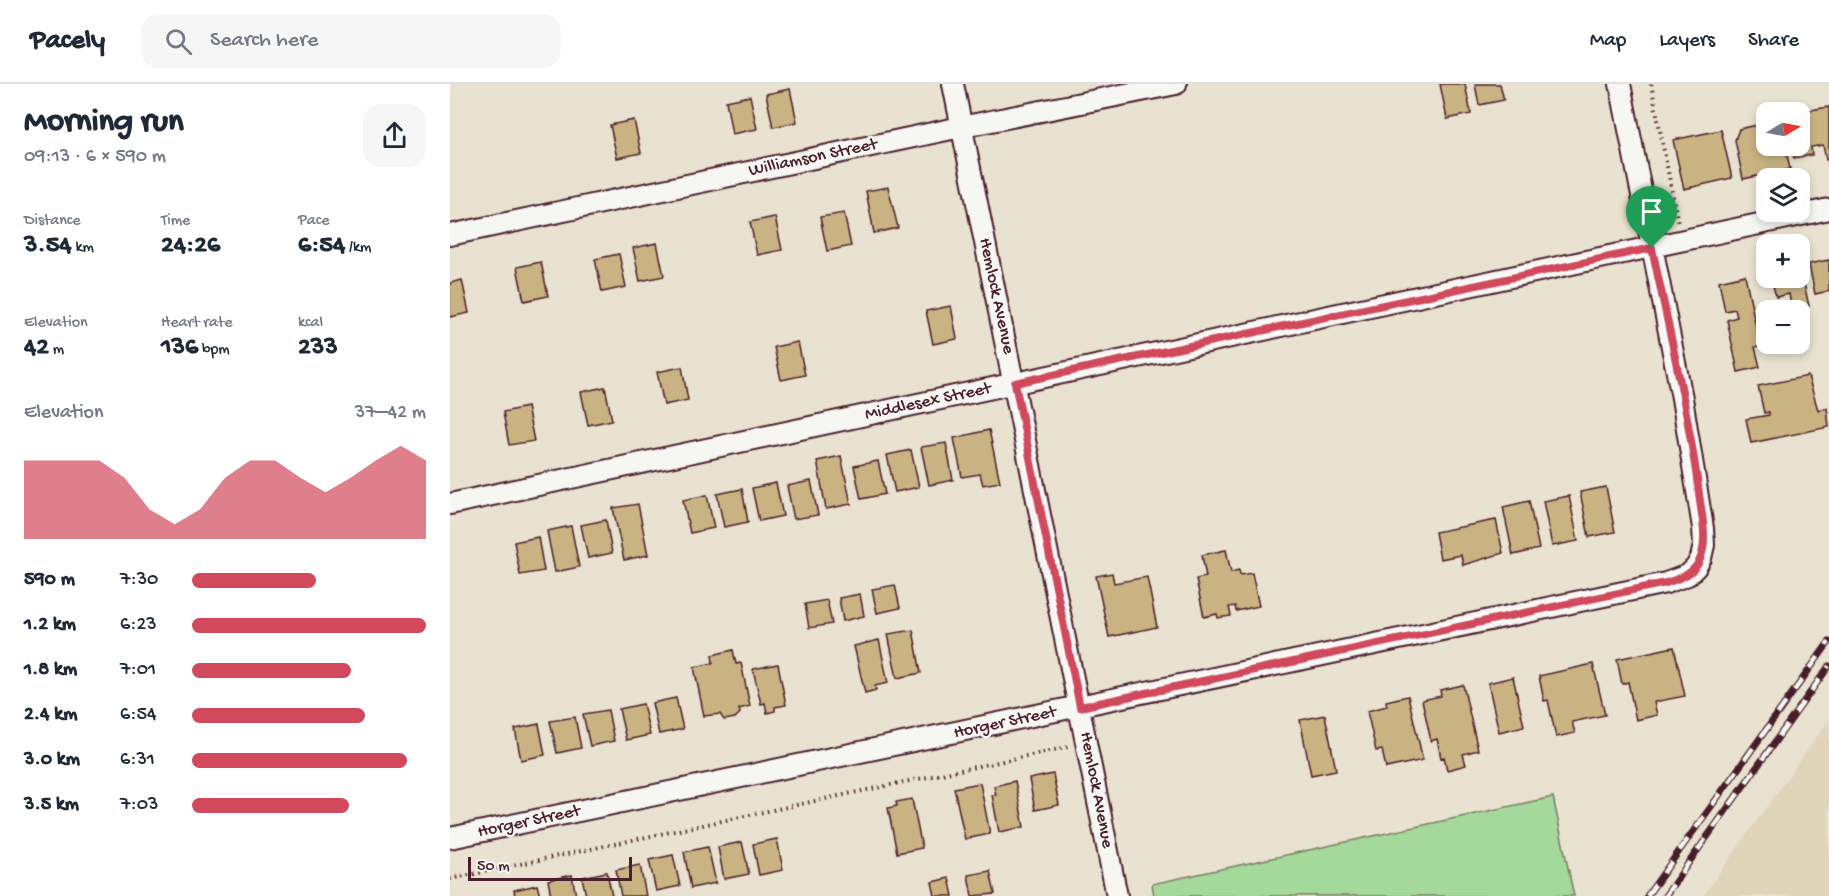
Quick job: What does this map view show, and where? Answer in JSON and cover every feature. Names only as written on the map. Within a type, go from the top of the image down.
[{"type":"street","name":"Hemlock Avenue","points":[[953,84],[1117,896]]},
{"type":"street","name":"Williamson Street","points":[[450,235],[1176,84]]},
{"type":"street","points":[[1620,84],[1652,248]]},
{"type":"street","name":"Middlesex Street","points":[[450,504],[1829,209]]},
{"type":"street","name":"Horger Street","points":[[450,838],[1666,583],[1688,575],[1701,558],[1704,545],[1695,468],[1652,248]]},
{"type":"path","points":[[1651,84],[1681,241]]},
{"type":"path","points":[[450,879],[1070,747]]},
{"type":"shaded area","points":[[1829,720],[1829,896],[1703,896]]},
{"type":"green space","points":[[1553,797],[1574,896],[1154,896],[1152,884]]},
{"type":"building","points":[[1440,84],[1465,84],[1471,114],[1447,119]]},
{"type":"building","points":[[1475,84],[1500,84],[1504,100],[1479,105]]},
{"type":"building","points":[[790,89],[797,122],[773,127],[766,94]]},
{"type":"building","points":[[750,96],[757,129],[732,134],[726,101]]},
{"type":"building","points":[[1829,107],[1829,159],[1826,160],[1823,145],[1811,147],[1812,155],[1810,155],[1810,110]]},
{"type":"building","points":[[634,120],[641,153],[617,158],[610,125]]},
{"type":"building","points":[[1756,125],[1756,156],[1787,156],[1790,168],[1756,168],[1756,176],[1743,179],[1735,140],[1739,129]]},
{"type":"building","points":[[1721,130],[1732,178],[1684,189],[1673,140]]},
{"type":"building","points":[[888,187],[898,228],[874,233],[866,191]]},
{"type":"building","points":[[844,213],[851,246],[827,251],[820,217]]},
{"type":"building","points":[[775,217],[782,250],[757,255],[750,222]]},
{"type":"building","points":[[657,243],[664,276],[640,281],[633,248]]},
{"type":"building","points":[[619,254],[626,287],[602,292],[595,259]]},
{"type":"building","points":[[1829,260],[1829,291],[1815,294],[1810,264]]},
{"type":"building","points":[[541,262],[548,296],[524,301],[517,267]]},
{"type":"building","points":[[1745,275],[1756,327],[1755,347],[1760,367],[1738,372],[1727,320],[1737,317],[1735,309],[1725,311],[1719,281]]},
{"type":"building","points":[[462,280],[469,313],[450,317],[450,283]]},
{"type":"building","points":[[1774,288],[1805,288],[1808,300],[1790,300],[1789,294],[1776,297]]},
{"type":"building","points":[[951,306],[957,339],[933,344],[926,311]]},
{"type":"building","points":[[798,342],[805,375],[781,380],[774,347]]},
{"type":"building","points":[[682,367],[688,400],[664,405],[657,372]]},
{"type":"building","points":[[1808,376],[1818,410],[1827,408],[1829,427],[1751,443],[1746,419],[1769,415],[1769,412],[1764,413],[1758,386]]},
{"type":"building","points":[[605,387],[612,420],[588,425],[581,392]]},
{"type":"building","points":[[527,407],[534,441],[509,445],[503,412]]},
{"type":"building","points":[[989,430],[1000,482],[983,485],[980,474],[962,477],[954,438]]},
{"type":"building","points":[[946,443],[953,480],[929,485],[921,447]]},
{"type":"building","points":[[911,450],[919,487],[895,492],[887,455]]},
{"type":"building","points":[[841,456],[851,504],[826,509],[817,461]]},
{"type":"building","points":[[878,461],[885,494],[861,499],[854,466]]},
{"type":"building","points":[[811,481],[818,515],[794,519],[787,486]]},
{"type":"building","points":[[776,483],[783,516],[759,521],[752,488]]},
{"type":"building","points":[[1606,487],[1615,532],[1589,537],[1580,492]]},
{"type":"building","points":[[742,489],[748,522],[724,527],[717,494]]},
{"type":"building","points":[[707,495],[714,528],[690,533],[683,500]]},
{"type":"building","points":[[1569,496],[1578,541],[1552,546],[1543,501]]},
{"type":"building","points":[[1529,501],[1539,549],[1513,555],[1503,507]]},
{"type":"building","points":[[638,504],[648,555],[624,560],[613,508]]},
{"type":"building","points":[[606,520],[612,553],[588,558],[581,525]]},
{"type":"building","points":[[1496,520],[1503,553],[1463,565],[1461,555],[1440,559],[1435,532]]},
{"type":"building","points":[[571,526],[579,567],[555,572],[547,531]]},
{"type":"building","points":[[538,537],[544,571],[520,575],[514,542]]},
{"type":"building","points":[[1226,550],[1231,572],[1239,570],[1240,575],[1252,573],[1259,606],[1236,611],[1235,606],[1229,607],[1231,616],[1218,618],[1217,614],[1204,617],[1196,579],[1206,577],[1202,555]]},
{"type":"building","points":[[1112,573],[1114,583],[1147,577],[1157,627],[1109,637],[1096,576]]},
{"type":"building","points":[[895,585],[900,608],[877,613],[872,589]]},
{"type":"building","points":[[860,594],[864,616],[843,621],[839,598]]},
{"type":"building","points":[[827,600],[832,624],[809,628],[805,604]]},
{"type":"building","points":[[913,630],[921,673],[897,678],[888,634]]},
{"type":"building","points":[[879,640],[888,683],[875,686],[876,690],[865,693],[854,646]]},
{"type":"building","points":[[1674,647],[1685,696],[1654,702],[1657,715],[1636,720],[1628,682],[1622,684],[1617,659]]},
{"type":"building","points":[[733,650],[736,664],[741,663],[750,706],[739,709],[740,713],[735,718],[724,720],[720,714],[704,716],[694,667],[713,663],[712,655]]},
{"type":"building","points":[[778,664],[786,705],[775,707],[775,711],[767,713],[765,703],[761,704],[753,669]]},
{"type":"building","points":[[1593,664],[1605,715],[1572,722],[1575,733],[1556,737],[1548,700],[1544,701],[1539,676]]},
{"type":"building","points":[[1513,677],[1524,726],[1499,732],[1488,683]]},
{"type":"building","points":[[1463,685],[1478,750],[1463,754],[1466,765],[1447,770],[1444,757],[1441,758],[1437,739],[1431,741],[1422,700],[1441,696],[1440,690]]},
{"type":"building","points":[[1408,696],[1423,760],[1386,768],[1382,750],[1376,751],[1367,711],[1387,706],[1386,701]]},
{"type":"building","points":[[676,698],[683,729],[659,734],[652,703]]},
{"type":"building","points":[[643,704],[650,735],[626,740],[619,709]]},
{"type":"building","points":[[608,710],[614,741],[590,746],[583,714]]},
{"type":"building","points":[[1325,715],[1336,770],[1311,775],[1300,720]]},
{"type":"building","points":[[575,717],[581,748],[557,753],[550,721]]},
{"type":"building","points":[[539,724],[545,755],[521,760],[515,729]]},
{"type":"building","points":[[1053,774],[1059,805],[1035,810],[1029,779]]},
{"type":"building","points":[[1015,781],[1024,827],[999,832],[992,795],[996,795],[994,786]]},
{"type":"building","points":[[980,783],[990,834],[965,839],[954,788]]},
{"type":"building","points":[[912,799],[922,848],[897,853],[888,808],[897,806],[896,802]]},
{"type":"building","points":[[777,839],[783,870],[759,875],[753,844]]},
{"type":"building","points":[[742,842],[749,874],[724,879],[718,847]]},
{"type":"building","points":[[708,847],[716,883],[691,888],[684,852]]},
{"type":"building","points":[[673,855],[680,886],[656,891],[649,860]]},
{"type":"building","points":[[640,865],[646,896],[621,896],[616,870]]},
{"type":"building","points":[[990,871],[995,894],[972,896],[968,875]]},
{"type":"building","points":[[607,872],[612,896],[586,896],[582,877]]},
{"type":"building","points":[[572,875],[576,896],[551,896],[548,880]]},
{"type":"building","points":[[949,878],[953,896],[935,896],[932,882]]},
{"type":"building","points":[[537,885],[540,896],[515,896],[514,890]]},
{"type":"railway","points":[[1647,896],[1829,642]]},
{"type":"railway","points":[[1665,896],[1829,666]]},
{"type":"route","points":[[1652,248],[1695,468],[1703,528],[1704,545],[1701,558],[1688,575],[1666,583],[1080,707],[1015,383],[1652,248]]}]
